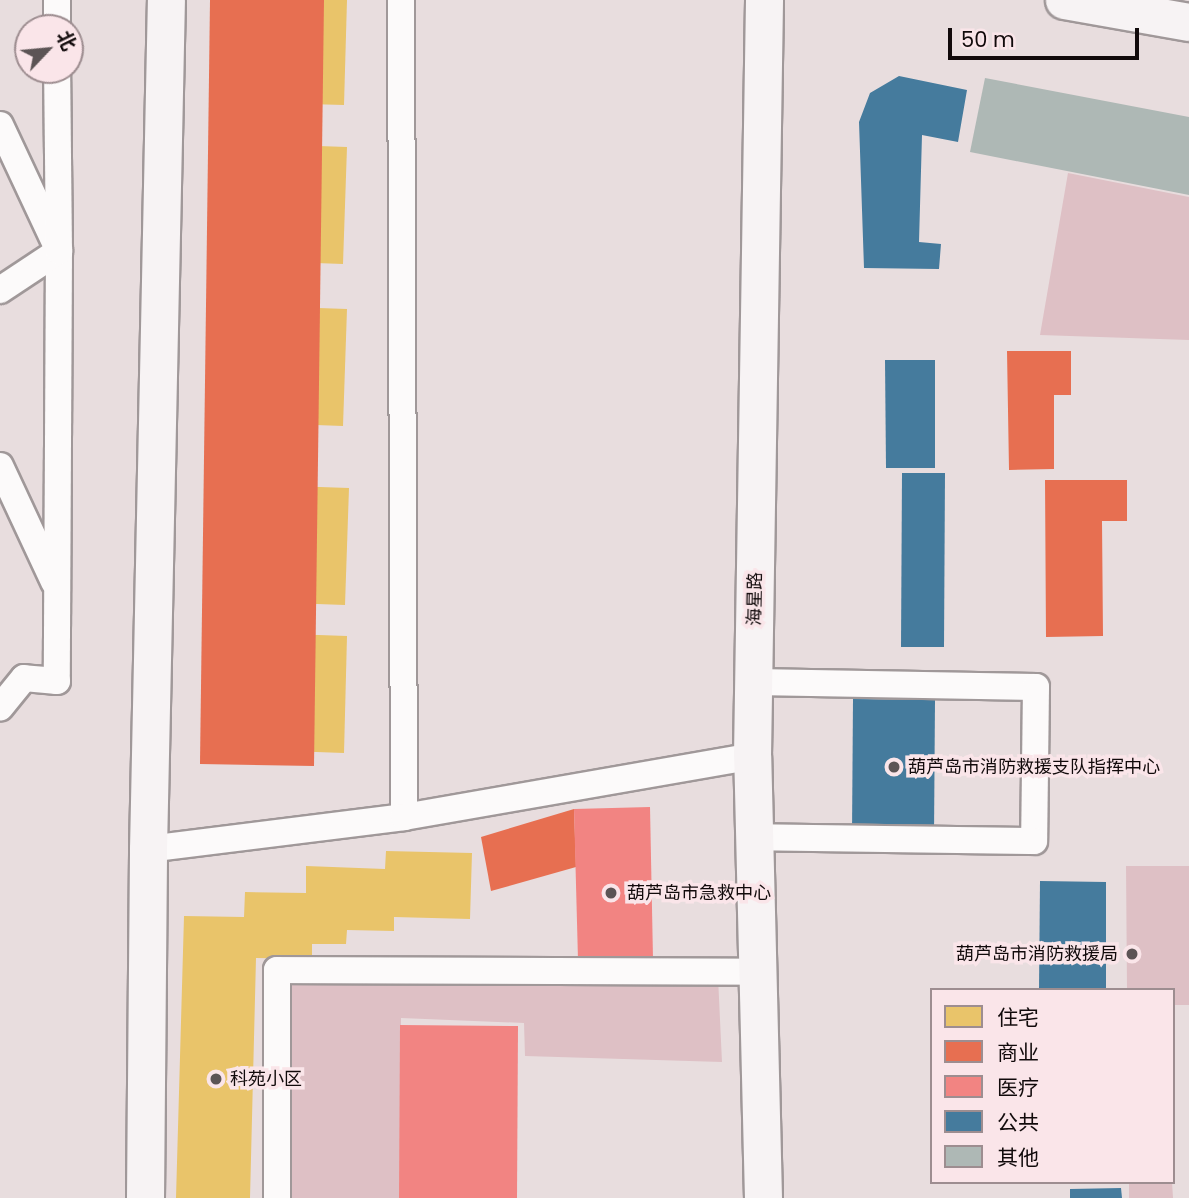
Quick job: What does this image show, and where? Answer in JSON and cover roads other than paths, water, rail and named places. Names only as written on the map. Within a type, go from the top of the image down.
[{"type":"street","points":[[145,1198],[148,849],[166,0]]},
{"type":"street","points":[[401,0],[404,817]]},
{"type":"street","name":"海星路","points":[[764,0],[752,756],[764,1198]]},
{"type":"street","points":[[1063,0],[1189,22]]},
{"type":"street","points":[[0,708],[24,678],[57,681],[57,84]]},
{"type":"street","points":[[0,125],[59,251]]},
{"type":"street","points":[[0,290],[59,251]]},
{"type":"street","points":[[0,466],[58,588]]},
{"type":"street","points":[[754,682],[1036,687],[1034,841],[754,837]]},
{"type":"street","points":[[148,849],[404,817],[752,756]]},
{"type":"street","points":[[277,1198],[277,970],[758,972]]},
{"type":"place","name":"葫芦岛市消防救援支队指挥中心","points":[[894,767]]},
{"type":"place","name":"葫芦岛市急救中心","points":[[611,893]]},
{"type":"place","name":"葫芦岛市消防救援局","points":[[1132,954]]},
{"type":"place","name":"科苑小区","points":[[216,1079]]}]
